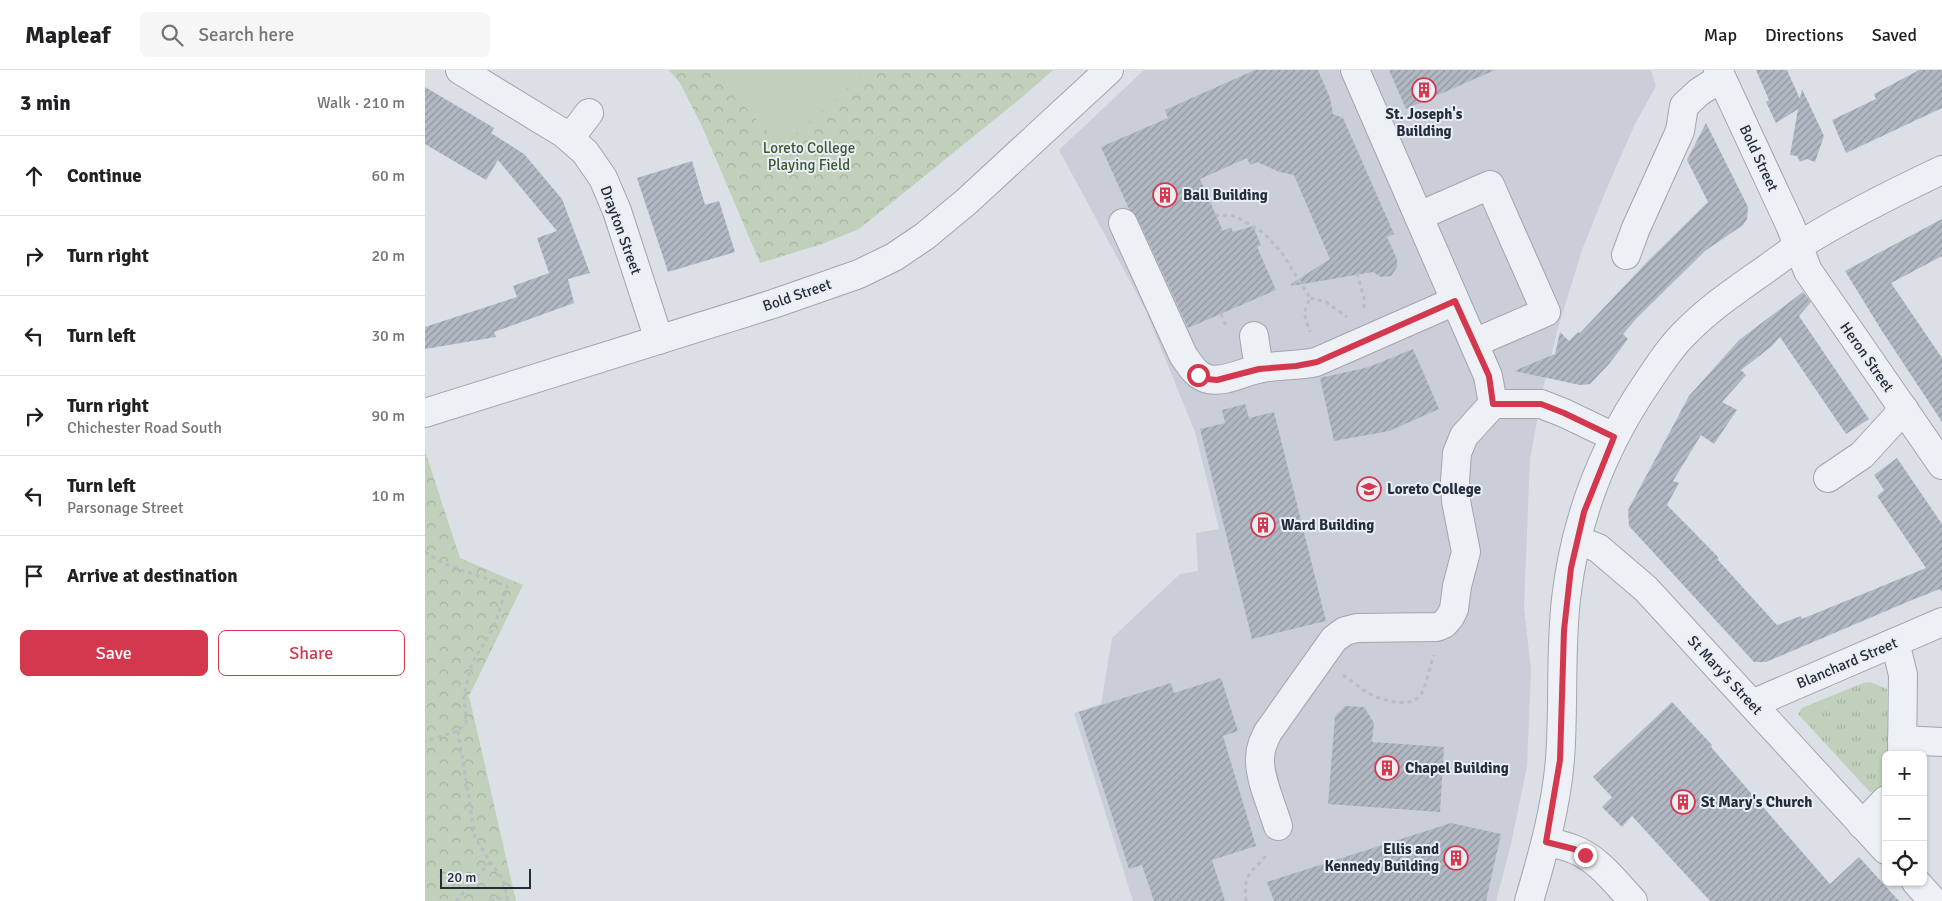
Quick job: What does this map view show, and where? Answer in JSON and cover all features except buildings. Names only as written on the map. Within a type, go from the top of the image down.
[{"type":"street","name":"Drayton Street","points":[[459,70],[570,138],[585,152],[603,178],[617,211],[659,340]]},
{"type":"street","name":"Bold Street","points":[[425,413],[659,340],[859,274],[894,257],[925,236],[967,202],[1109,70]]},
{"type":"street","points":[[1355,70],[1489,376],[1493,404]]},
{"type":"street","points":[[1626,255],[1636,228],[1680,131],[1684,106],[1720,74]]},
{"type":"street","name":"Bold Street","points":[[1720,74],[1791,226],[1798,247]]},
{"type":"street","points":[[570,138],[589,113]]},
{"type":"street","points":[[1529,901],[1546,842],[1560,760],[1566,602],[1576,542],[1584,512],[1614,437],[1638,395],[1662,360],[1687,331],[1728,295],[1798,247],[1855,214],[1942,170]]},
{"type":"street","points":[[1419,216],[1490,186],[1546,312],[1474,343]]},
{"type":"street","points":[[1123,223],[1183,355],[1198,375],[1207,379],[1217,380],[1259,369],[1317,362],[1365,331],[1455,301]]},
{"type":"street","name":"Heron Street","points":[[1798,247],[1808,271],[1942,465]]},
{"type":"street","points":[[1254,336],[1259,369]]},
{"type":"street","points":[[1278,826],[1261,771],[1262,745],[1269,732],[1334,640],[1345,631],[1357,628],[1437,627],[1444,624],[1454,609],[1457,586],[1466,552],[1456,501],[1455,481],[1457,453],[1464,436],[1493,404],[1541,404],[1614,437]]},
{"type":"street","points":[[1828,478],[1862,455],[1904,410]]},
{"type":"street","name":"St Mary's Street","points":[[1576,542],[1598,548],[1646,589],[1882,846]]},
{"type":"street","name":"Blanchard Street","points":[[1752,704],[1942,622]]},
{"type":"street","points":[[1889,644],[1899,654],[1903,670],[1902,747],[1942,742]]},
{"type":"street","points":[[1862,824],[1882,804]]},
{"type":"street","points":[[1546,842],[1574,849],[1585,855],[1600,866],[1633,901]]},
{"type":"street","points":[[1920,886],[1933,901]]},
{"type":"path","points":[[1215,215],[1235,216],[1264,232],[1282,253],[1310,298],[1326,302],[1365,331]]},
{"type":"path","points":[[1357,274],[1364,298],[1365,331]]},
{"type":"path","points":[[1310,298],[1304,313],[1317,362]]},
{"type":"path","points":[[425,552],[442,563],[507,586],[494,627],[472,663],[464,695],[466,723],[458,731],[425,741]]},
{"type":"path","points":[[1321,658],[1369,694],[1392,702],[1414,700],[1420,695],[1435,653],[1437,627]]},
{"type":"path","points":[[458,731],[475,837],[489,862],[503,879],[508,901]]},
{"type":"path","points":[[1246,901],[1244,887],[1246,878],[1275,845],[1278,836],[1278,826]]},
{"type":"path","points":[[456,901],[489,862]]},
{"type":"path","points":[[490,901],[507,896]]},
{"type":"shaded area","name":"Loreto College","points":[[1144,70],[1651,70],[1656,86],[1635,124],[1582,250],[1558,328],[1543,389],[1530,459],[1524,607],[1531,670],[1527,766],[1511,844],[1496,901],[1133,901],[1074,713],[1101,704],[1112,638],[1180,574],[1198,571],[1196,533],[1219,529],[1195,432],[1145,309],[1059,150]]},
{"type":"green space","name":"Loreto College Playing Field","points":[[669,70],[1053,70],[1020,99],[859,229],[822,244],[760,263],[702,126],[680,83]]},
{"type":"green space","points":[[712,70],[868,70],[781,147]]},
{"type":"green space","points":[[425,451],[460,558],[523,585],[469,696],[516,901],[425,901]]},
{"type":"green space","points":[[1870,682],[1887,689],[1888,751],[1882,751],[1882,787],[1877,791],[1870,792],[1798,714],[1802,708],[1863,683]]},
{"type":"place","name":"St. Joseph's Building","points":[[1424,90]]},
{"type":"place","name":"Ball Building","points":[[1165,195]]},
{"type":"place","name":"Loreto College","points":[[1369,489]]},
{"type":"place","name":"Ward Building","points":[[1263,525]]},
{"type":"place","name":"Chapel Building","points":[[1387,768]]},
{"type":"place","name":"St Mary's Church","points":[[1683,802]]},
{"type":"place","name":"Ellis and Kennedy Building","points":[[1456,858]]},
{"type":"route","points":[[1198,375],[1207,379],[1217,380],[1259,369],[1317,362],[1455,301],[1489,376],[1493,404],[1541,404],[1614,437],[1584,512],[1571,568],[1564,630],[1560,760],[1546,842],[1574,849],[1585,855]]}]
